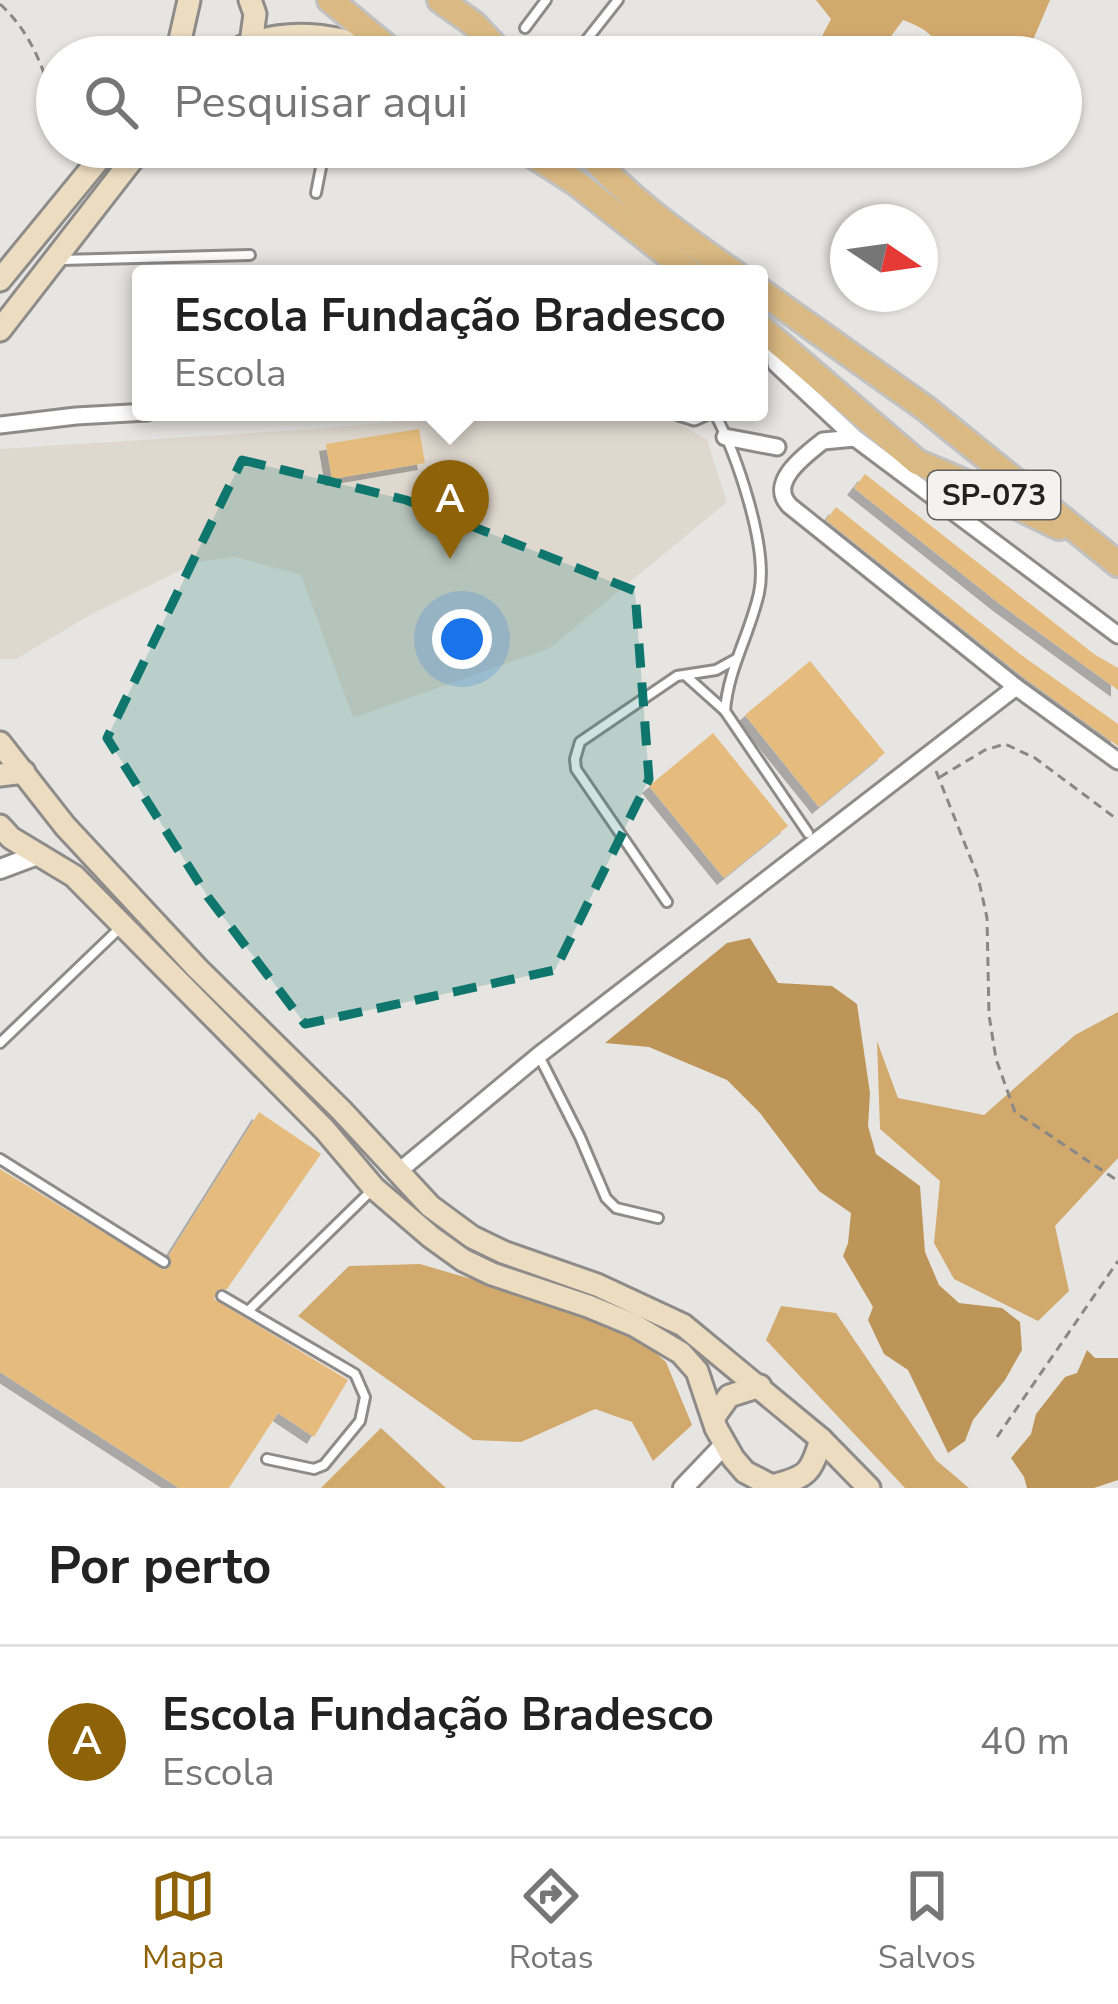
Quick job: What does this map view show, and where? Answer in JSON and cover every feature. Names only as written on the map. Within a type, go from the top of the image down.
[{"type":"main road","points":[[181,36],[189,0]]},
{"type":"main road","points":[[250,0],[255,14],[252,36]]},
{"type":"main road","points":[[330,0],[374,36]]},
{"type":"main road","points":[[440,0],[485,36]]},
{"type":"main road","points":[[473,36],[474,24]]},
{"type":"main road","points":[[0,280],[92,168]]},
{"type":"main road","points":[[0,330],[126,168]]},
{"type":"main road","points":[[553,168],[681,265]]},
{"type":"main road","points":[[603,168],[723,265]]},
{"type":"main road","name":"SP-073","points":[[768,296],[926,408],[1118,564]]},
{"type":"main road","name":"SP-073","points":[[768,333],[917,462],[1094,543]]},
{"type":"main road","points":[[897,444],[909,444],[920,435],[926,408]]},
{"type":"main road","points":[[0,743],[65,826],[430,1206],[472,1237],[503,1252],[597,1285],[683,1325],[760,1386],[869,1488]]},
{"type":"main road","points":[[0,775],[24,772]]},
{"type":"main road","points":[[0,826],[11,838],[74,876],[325,1130],[374,1188],[413,1222],[463,1260],[492,1274],[634,1324],[669,1344],[698,1371],[724,1445],[745,1472],[771,1487],[801,1478],[814,1463],[820,1439]]},
{"type":"main road","points":[[40,854],[56,844],[65,826]]},
{"type":"main road","points":[[714,1418],[729,1396],[760,1386]]},
{"type":"street","points":[[768,368],[803,389],[856,438],[1118,635]]},
{"type":"street","points":[[803,389],[832,387]]},
{"type":"street","points":[[0,425],[132,413]]},
{"type":"street","points":[[725,437],[777,448]]},
{"type":"street","points":[[856,438],[818,444],[785,478],[782,498],[1016,687],[1118,761]]},
{"type":"street","points":[[398,1172],[538,1055],[1016,687]]},
{"type":"street","points":[[0,868],[40,854]]},
{"type":"street","points":[[683,1488],[724,1445]]},
{"type":"lane","points":[[525,28],[546,0]]},
{"type":"lane","points":[[589,36],[617,0]]},
{"type":"lane","points":[[316,193],[321,168]]},
{"type":"lane","points":[[54,261],[250,255]]},
{"type":"lane","points":[[715,421],[750,509],[760,563],[760,590],[736,659],[725,711]]},
{"type":"lane","points":[[667,902],[576,769],[575,759],[580,742],[668,680],[716,670],[736,659]]},
{"type":"lane","points":[[685,675],[725,711],[808,833]]},
{"type":"lane","points":[[0,1043],[123,926]]},
{"type":"lane","points":[[538,1055],[606,1198],[616,1208],[658,1218]]},
{"type":"lane","points":[[0,1160],[164,1262]]},
{"type":"lane","points":[[248,1311],[374,1188]]},
{"type":"lane","points":[[222,1296],[355,1374],[365,1397],[360,1421],[324,1465],[314,1469],[267,1459]]},
{"type":"path","points":[[0,4],[36,52]]},
{"type":"path","points":[[938,778],[1005,744],[1035,758],[1118,820]]},
{"type":"path","points":[[929,754],[988,918],[989,1015],[996,1059],[1015,1112],[1118,1181]]},
{"type":"path","points":[[997,1437],[1118,1261]]},
{"type":"highlighted area","points":[[242,460],[406,500],[635,591],[649,779],[555,970],[305,1024],[208,897],[107,738]]},
{"type":"shaded area","points":[[816,0],[1050,0],[1035,36],[930,36],[903,20],[891,36],[822,36],[831,19]]},
{"type":"shaded area","points":[[407,421],[676,421],[707,440],[727,502],[550,648],[353,718],[301,575],[235,557],[197,562],[90,615],[16,659],[0,659],[0,449]]},
{"type":"shaded area","points":[[750,938],[778,983],[832,986],[857,1004],[870,1093],[868,1126],[876,1154],[920,1186],[925,1252],[939,1285],[959,1303],[1002,1308],[1020,1322],[1022,1350],[973,1420],[965,1441],[948,1453],[908,1370],[884,1354],[868,1320],[873,1307],[843,1256],[851,1213],[819,1191],[760,1113],[727,1080],[649,1047],[605,1043],[727,943]]},
{"type":"shaded area","points":[[1118,1012],[1118,1158],[1055,1226],[1069,1291],[1038,1321],[954,1279],[934,1243],[940,1181],[880,1129],[877,1041],[898,1098],[984,1115],[1075,1035]]},
{"type":"shaded area","points":[[420,1264],[622,1323],[666,1362],[692,1425],[653,1461],[632,1422],[595,1409],[521,1442],[473,1440],[298,1316],[349,1266]]},
{"type":"shaded area","points":[[781,1306],[836,1313],[936,1460],[969,1488],[905,1488],[766,1340]]},
{"type":"shaded area","points":[[1087,1350],[1095,1358],[1118,1358],[1118,1480],[1094,1488],[1027,1488],[1011,1458],[1031,1434],[1036,1414],[1065,1377],[1077,1373]]},
{"type":"shaded area","points":[[381,1428],[446,1488],[321,1488]]},
{"type":"building","points":[[419,429],[425,463],[332,479],[326,444]]},
{"type":"building","points":[[865,474],[1118,668],[1118,690],[854,488]]},
{"type":"building","points":[[836,507],[1020,654],[1118,724],[1118,746],[826,520]]},
{"type":"building","points":[[810,661],[885,753],[819,807],[745,715]]},
{"type":"building","points":[[713,733],[788,826],[724,878],[649,786]]},
{"type":"building","points":[[259,1112],[321,1154],[227,1289],[217,1290],[214,1299],[348,1380],[314,1437],[278,1413],[229,1488],[179,1488],[0,1372],[0,1169],[165,1270],[172,1263],[169,1255]]},
{"type":"place","name":"Escola Fundação Bradesco","points":[[450,559]]}]
